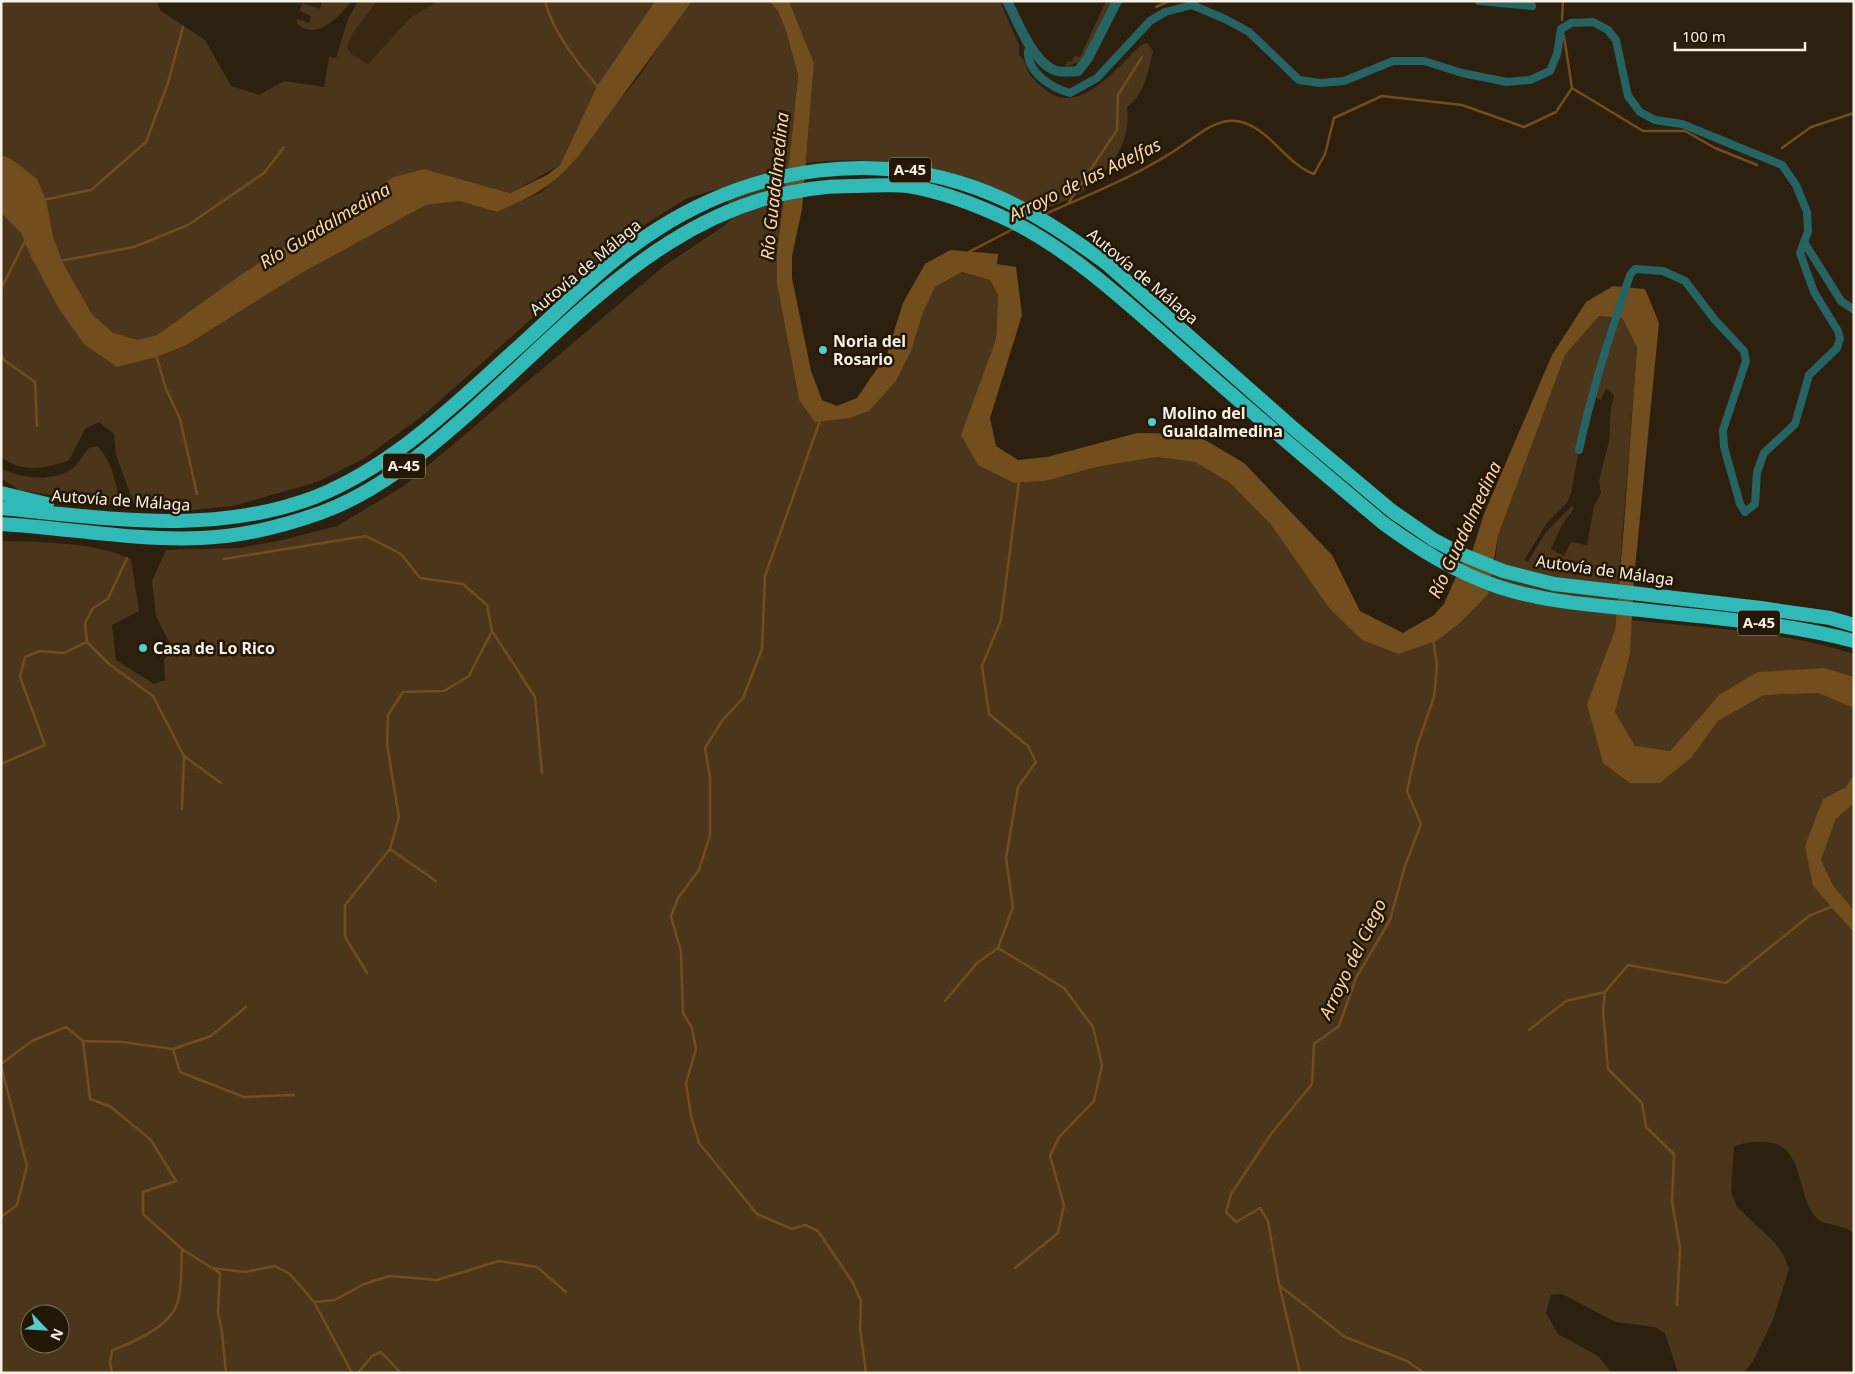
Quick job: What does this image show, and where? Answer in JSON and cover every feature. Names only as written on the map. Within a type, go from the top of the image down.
[{"type":"highway","name":"Autovía de Málaga","points":[[1,508],[169,522],[236,518],[275,510],[307,499],[358,477],[391,457],[422,432],[616,260],[653,232],[687,211],[725,194],[773,178],[804,171],[903,169],[953,180],[1017,206],[1052,225],[1106,263],[1292,427],[1392,510],[1434,540],[1461,554],[1503,571],[1554,584],[1830,618],[1854,625]]},
{"type":"highway","name":"Autovía de Málaga","points":[[1,524],[137,536],[206,538],[257,530],[323,512],[368,490],[438,441],[627,272],[691,228],[731,208],[805,189],[906,186],[949,196],[983,209],[1036,235],[1098,277],[1283,439],[1383,523],[1426,554],[1455,569],[1499,587],[1552,600],[1762,624],[1854,641]]},
{"type":"highway","points":[[1,493],[13,498],[55,505],[77,515]]},
{"type":"street","points":[[1007,1],[1032,47],[1051,69],[1078,71],[1088,58],[1117,1]]},
{"type":"street","points":[[1479,1],[1532,6]]},
{"type":"street","points":[[1032,47],[1028,51],[1028,57],[1038,75],[1055,88],[1070,93],[1097,78],[1150,21],[1165,12],[1193,3],[1249,32],[1299,80],[1320,83],[1344,81],[1393,60],[1424,61],[1462,73],[1507,82],[1530,80],[1550,71],[1557,54],[1561,29],[1571,23],[1592,22],[1608,30],[1616,40],[1628,96],[1640,112],[1655,120],[1682,124],[1782,165],[1796,185],[1807,212],[1808,232],[1800,253],[1814,292],[1838,331],[1840,338],[1837,348],[1809,375],[1795,424],[1764,453],[1757,472],[1754,504],[1745,512],[1740,504],[1724,447],[1723,430],[1746,361],[1744,351],[1685,281],[1663,272],[1635,269],[1630,275],[1607,339],[1591,396],[1579,450]]},
{"type":"street","points":[[1804,242],[1841,301],[1854,310]]},
{"type":"shaded area","points":[[1,1],[156,1],[161,11],[205,40],[231,86],[259,95],[284,81],[324,87],[329,57],[336,58],[348,19],[358,1],[377,1],[353,33],[347,46],[351,54],[368,64],[410,18],[438,1],[655,1],[597,86],[560,165],[510,193],[424,169],[236,278],[157,335],[138,340],[113,334],[92,314],[62,261],[53,236],[10,158],[1,155]]},
{"type":"shaded area","points":[[322,1],[351,1],[339,15],[323,27],[310,30],[297,24],[297,19],[309,23],[311,16],[300,11],[302,3],[320,9]]},
{"type":"shaded area","points":[[377,1],[438,1],[410,18],[368,64],[351,54],[347,46],[353,33]]},
{"type":"shaded area","points":[[692,1],[769,1],[778,11],[786,31],[798,75],[777,251],[777,284],[799,400],[850,418],[922,315],[935,287],[962,272],[990,280],[998,295],[996,339],[962,435],[1014,483],[1045,481],[1097,467],[1157,457],[1195,462],[1230,483],[1271,525],[1329,608],[1399,654],[1438,639],[1495,561],[1498,536],[1565,355],[1599,316],[1611,317],[1588,399],[1571,493],[1567,503],[1547,523],[1524,560],[1528,562],[1546,532],[1572,506],[1574,508],[1562,525],[1551,549],[1564,556],[1571,542],[1587,545],[1594,506],[1601,493],[1599,481],[1609,441],[1611,408],[1614,396],[1606,388],[1601,400],[1594,397],[1619,318],[1622,318],[1637,347],[1615,630],[1603,664],[1603,763],[1692,757],[1718,721],[1764,695],[1818,693],[1854,708],[1854,774],[1846,787],[1823,799],[1813,886],[1854,933],[1854,1234],[1846,1229],[1819,1220],[1811,1211],[1799,1174],[1788,1152],[1778,1145],[1764,1142],[1745,1143],[1734,1147],[1731,1192],[1737,1207],[1774,1242],[1784,1256],[1789,1269],[1773,1320],[1753,1361],[1744,1373],[1678,1373],[1665,1333],[1655,1327],[1616,1322],[1562,1294],[1551,1295],[1546,1313],[1558,1334],[1598,1356],[1612,1373],[1,1373],[1,541],[84,546],[116,553],[131,559],[139,611],[112,625],[116,660],[154,684],[165,680],[164,660],[171,646],[156,616],[152,581],[166,550],[239,548],[283,540],[337,526],[404,486],[664,266],[724,226],[734,217],[722,188],[687,198],[633,232],[578,277],[426,413],[365,458],[317,482],[233,506],[183,511],[134,504],[116,455],[114,434],[99,422],[85,429],[69,460],[51,466],[34,468],[9,462],[1,457],[1,213],[21,233],[59,309],[156,357],[185,346],[300,274],[426,205],[459,201],[497,212],[542,192],[637,79]]},
{"type":"shaded area","points":[[789,1],[1000,1],[1019,45],[1019,55],[1030,74],[1047,91],[1062,98],[1075,97],[1099,84],[1111,75],[1141,45],[1147,43],[1153,51],[1142,89],[1127,107],[1126,131],[1119,152],[1113,161],[1098,179],[1084,191],[1041,211],[985,186],[927,169],[868,161],[806,163],[814,63]]},
{"type":"shaded area","points":[[1106,1],[1111,1],[1084,56],[1078,62],[1065,67],[1068,61],[1072,62],[1074,56],[1080,57]]},
{"type":"shaded area","points":[[97,446],[110,466],[121,506],[19,490],[1,478],[1,468],[27,477],[56,476],[72,469],[89,448]]},
{"type":"shaded area","points":[[1631,620],[1744,631],[1827,646],[1854,654],[1854,677],[1825,668],[1720,694],[1670,751],[1635,747],[1615,712],[1630,654]]},
{"type":"shaded area","points":[[1854,803],[1854,910],[1834,887],[1821,860],[1836,819]]},
{"type":"water","points":[[655,1],[692,1],[579,155],[542,190],[497,212],[459,201],[426,205],[300,274],[185,346],[156,357],[117,367],[85,345],[59,309],[31,257],[21,233],[1,213],[1,155],[10,158],[37,179],[46,200],[53,236],[62,261],[92,314],[113,333],[138,340],[157,335],[236,278],[394,177],[424,169],[510,193],[547,175],[560,165],[597,86]]},
{"type":"water","points":[[769,1],[789,1],[814,63],[802,209],[792,256],[792,278],[811,371],[822,400],[837,406],[857,398],[887,354],[903,303],[925,264],[950,250],[998,254],[997,264],[1016,267],[1022,315],[990,418],[996,446],[1018,460],[1047,457],[1137,433],[1195,434],[1244,463],[1332,555],[1360,611],[1403,633],[1434,615],[1462,584],[1484,514],[1552,355],[1586,302],[1613,286],[1645,289],[1659,323],[1634,579],[1630,654],[1615,712],[1635,746],[1670,751],[1720,694],[1758,672],[1825,668],[1854,677],[1854,708],[1818,693],[1764,695],[1718,721],[1692,757],[1660,783],[1630,783],[1603,763],[1587,704],[1615,630],[1637,347],[1622,318],[1599,316],[1565,355],[1498,536],[1488,594],[1462,621],[1438,640],[1399,654],[1362,640],[1329,608],[1271,525],[1230,483],[1195,462],[1157,457],[1097,467],[1045,481],[1014,483],[978,465],[961,435],[996,339],[998,295],[990,280],[962,272],[935,287],[922,315],[911,351],[896,381],[869,411],[850,418],[815,422],[799,400],[777,284],[777,251],[798,75],[786,31],[778,11]]},
{"type":"water","points":[[1854,774],[1854,803],[1836,819],[1821,860],[1834,887],[1854,910],[1854,933],[1813,886],[1805,846],[1823,799],[1846,787]]},
{"type":"waterway","points":[[545,1],[560,36],[599,88]]},
{"type":"waterway","points":[[1156,7],[1169,1]]},
{"type":"waterway","name":"Arroyo de las Adelfas","points":[[1562,20],[1563,1]]},
{"type":"waterway","points":[[43,200],[91,190],[146,142],[168,83],[183,27]]},
{"type":"waterway","name":"Arroyo de las Adelfas","points":[[1043,215],[1097,192],[1150,166],[1208,128],[1222,122],[1237,121],[1259,130],[1294,162],[1314,174],[1325,154],[1334,118],[1382,96],[1462,105],[1524,127],[1556,112],[1572,88],[1564,36]]},
{"type":"waterway","points":[[1069,202],[1117,130],[1118,95],[1142,57]]},
{"type":"waterway","points":[[1572,88],[1643,131],[1685,131],[1715,148],[1757,165]]},
{"type":"waterway","points":[[1782,148],[1811,127],[1854,113]]},
{"type":"waterway","points":[[60,261],[134,247],[188,225],[264,173],[284,147]]},
{"type":"waterway","name":"Arroyo de las Adelfas","points":[[969,252],[1013,229]]},
{"type":"waterway","points":[[1,289],[25,241]]},
{"type":"waterway","points":[[1,354],[4,360],[35,382],[37,426]]},
{"type":"waterway","points":[[156,355],[166,389],[180,419],[197,494]]},
{"type":"waterway","points":[[821,418],[765,576],[762,649],[743,698],[722,721],[705,748],[710,778],[710,835],[699,870],[678,898],[671,916],[681,952],[683,1013],[692,1028],[696,1049],[686,1083],[691,1116],[699,1143],[757,1214],[792,1229],[805,1225],[818,1231],[853,1283],[861,1301],[860,1328],[866,1373]]},
{"type":"waterway","points":[[945,1001],[977,963],[998,948],[1013,907],[1006,858],[1018,787],[1036,762],[1028,746],[989,714],[982,666],[1001,620],[1019,481]]},
{"type":"waterway","points":[[224,559],[366,536],[401,554],[420,578],[463,584],[487,605],[492,631],[469,676],[444,691],[403,692],[388,715],[387,744],[399,817],[390,849],[345,905],[345,937],[367,973]]},
{"type":"waterway","points":[[1,764],[45,745],[20,677],[25,657],[40,651],[64,653],[87,642],[85,623],[93,608],[108,599],[127,558]]},
{"type":"waterway","name":"Río Guadalmedina","points":[[1452,604],[1471,562]]},
{"type":"waterway","points":[[492,631],[535,697],[542,773]]},
{"type":"waterway","name":"Arroyo del Ciego","points":[[1300,1373],[1279,1284],[1268,1221],[1260,1208],[1236,1222],[1226,1212],[1231,1194],[1271,1134],[1312,1084],[1314,1044],[1339,1026],[1356,978],[1390,920],[1405,866],[1421,824],[1407,791],[1417,746],[1434,697],[1437,666],[1433,638]]},
{"type":"waterway","points":[[87,642],[109,664],[153,696],[184,756],[221,783]]},
{"type":"waterway","points":[[182,809],[184,756]]},
{"type":"waterway","points":[[390,849],[436,881]]},
{"type":"waterway","points":[[1677,1305],[1680,1248],[1672,1202],[1674,1154],[1646,1127],[1642,1103],[1608,1069],[1603,1010],[1605,992],[1628,965],[1726,983],[1809,916],[1833,906]]},
{"type":"waterway","points":[[998,948],[1064,988],[1093,1027],[1102,1065],[1094,1101],[1059,1137],[1050,1156],[1064,1205],[1058,1233],[1015,1268]]},
{"type":"waterway","points":[[1529,1030],[1566,1001],[1605,992]]},
{"type":"waterway","points":[[83,1041],[122,1042],[173,1049],[211,1036],[246,1007]]},
{"type":"waterway","points":[[1,1064],[32,1041],[66,1027],[83,1041],[90,1099],[111,1107],[151,1140],[176,1181],[143,1192],[143,1214],[182,1249],[220,1273],[218,1313],[226,1373]]},
{"type":"waterway","points":[[173,1049],[180,1072],[244,1097],[294,1095]]},
{"type":"waterway","points":[[1,1066],[27,1166],[17,1205],[1,1217]]},
{"type":"waterway","points":[[112,1373],[110,1362],[112,1351],[153,1331],[170,1316],[176,1307],[181,1284],[182,1249]]},
{"type":"waterway","points":[[314,1302],[335,1300],[364,1284],[390,1276],[437,1280],[499,1261],[537,1267],[566,1292]]},
{"type":"waterway","points":[[211,1268],[245,1272],[275,1266],[290,1274],[314,1302],[352,1373]]},
{"type":"waterway","points":[[1279,1285],[1345,1337],[1407,1361],[1424,1373]]},
{"type":"waterway","points":[[358,1373],[372,1356],[381,1352],[401,1373]]},
{"type":"place","name":"Noria del Rosario","points":[[823,350]]},
{"type":"place","name":"Molino del Gualdalmedina","points":[[1152,422]]},
{"type":"place","name":"Casa de Lo Rico","points":[[143,648]]}]
